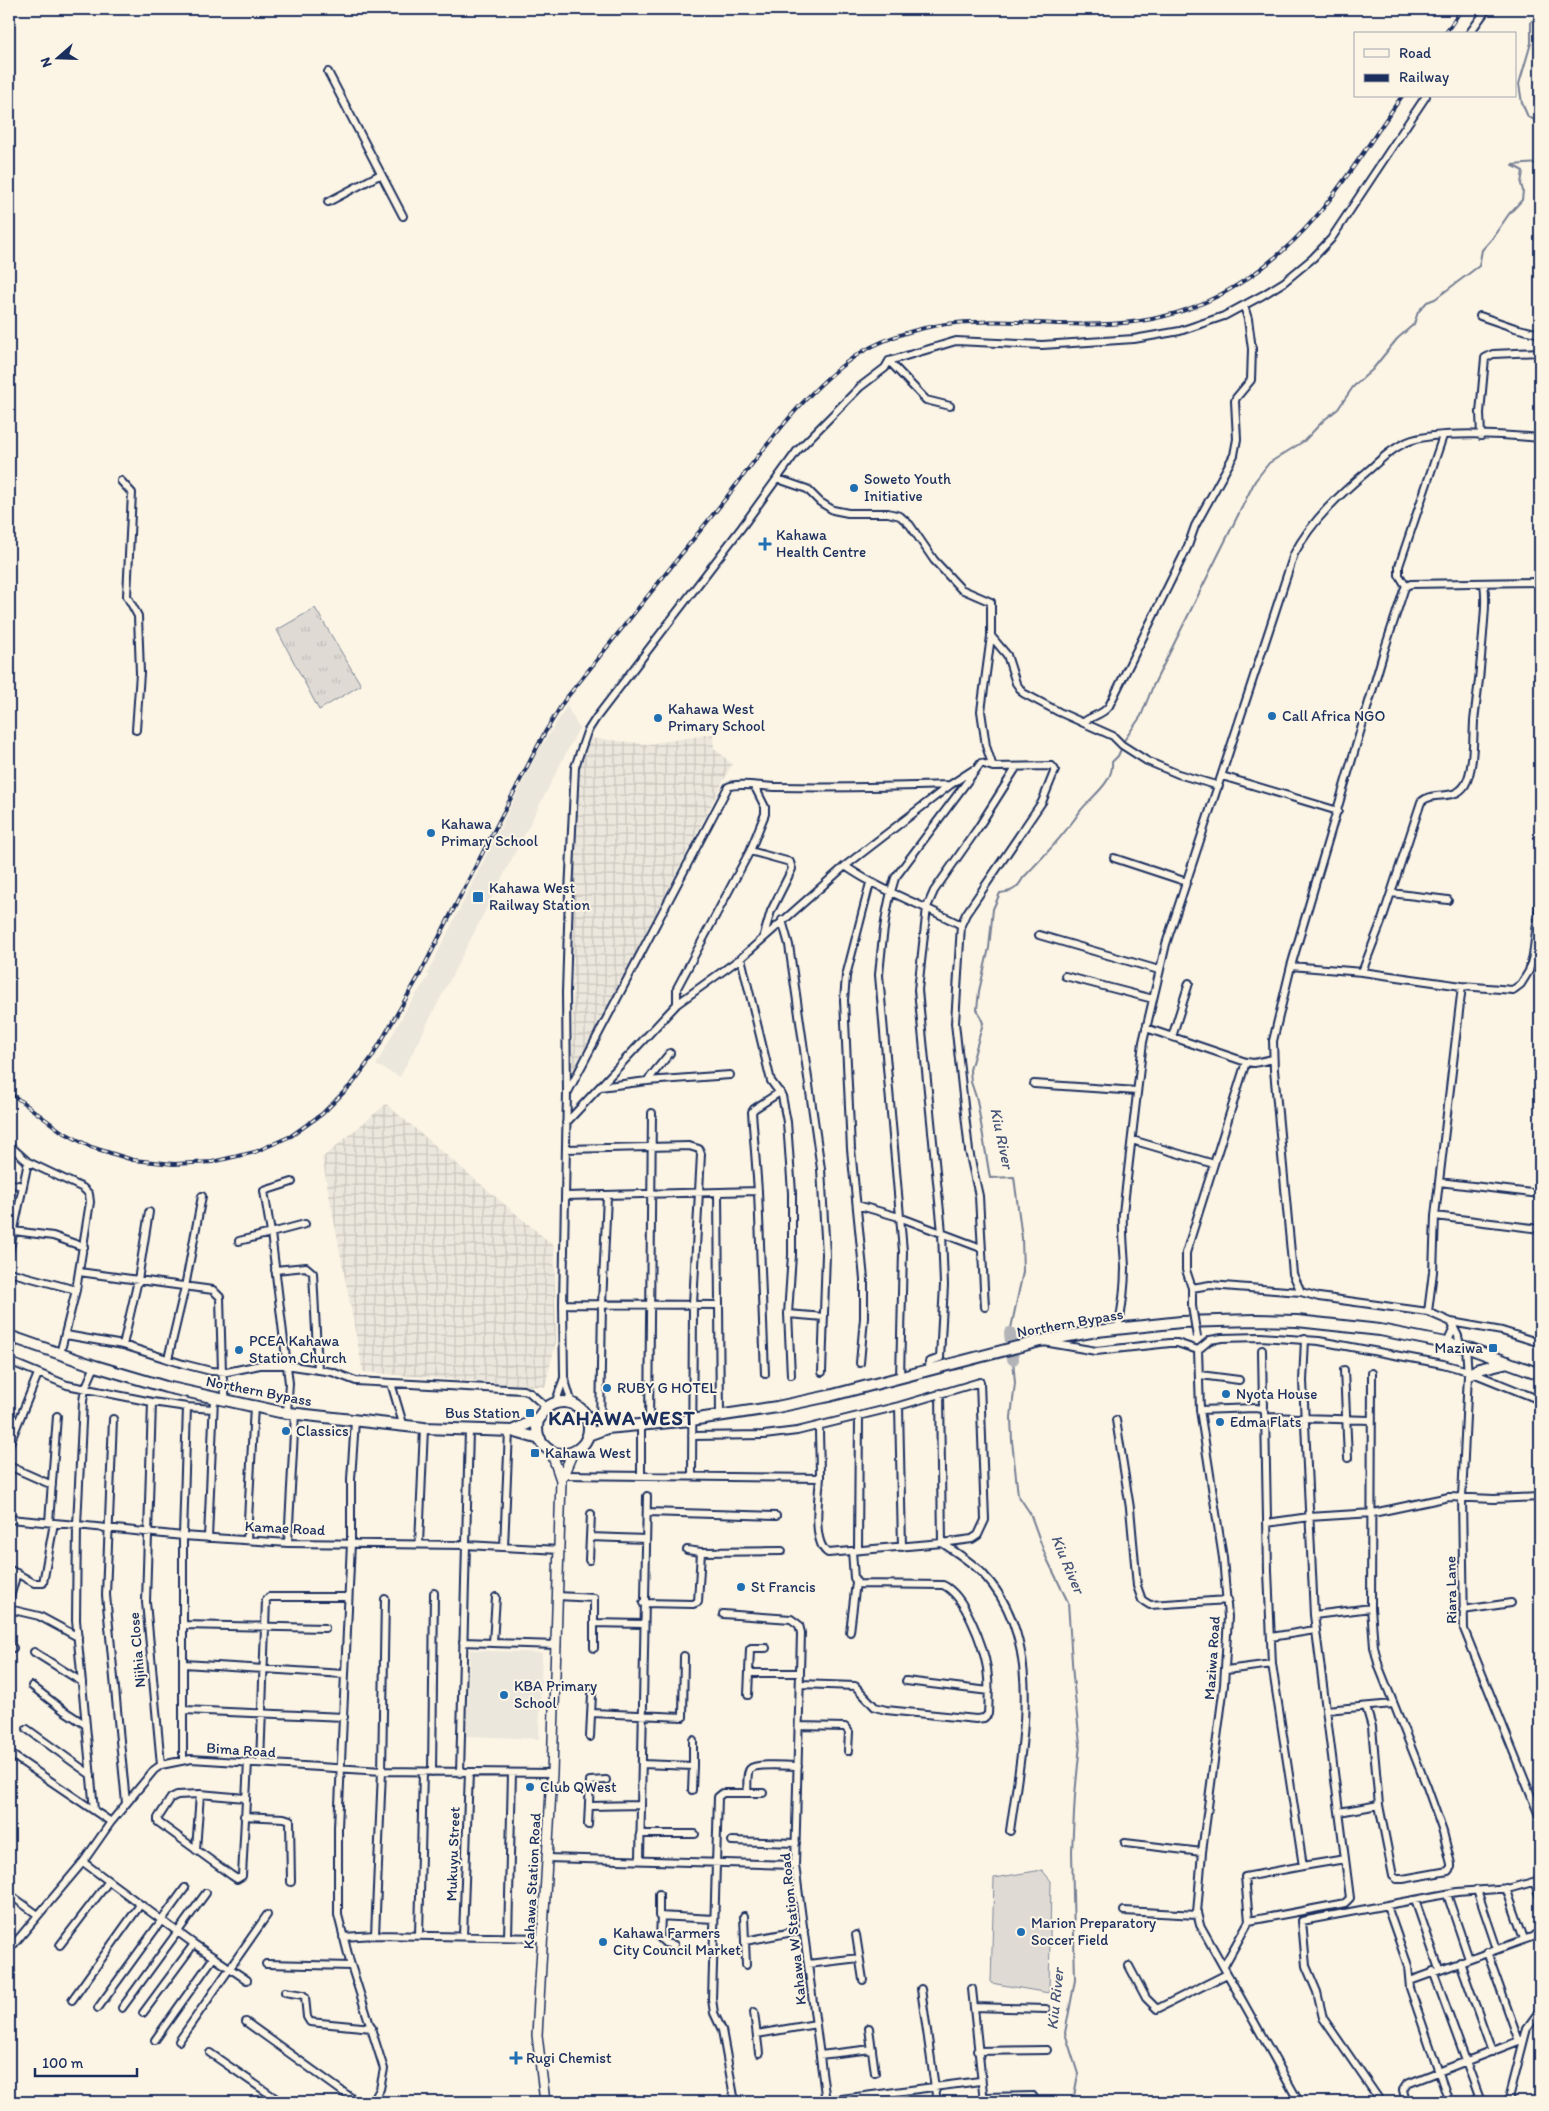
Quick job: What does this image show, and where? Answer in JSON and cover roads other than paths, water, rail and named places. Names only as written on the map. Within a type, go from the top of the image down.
[{"type":"main road","name":"Northern Bypass","points":[[588,1435],[603,1427],[691,1420],[829,1396],[1040,1342],[1118,1328],[1215,1320],[1297,1321],[1370,1329],[1463,1347],[1540,1374]]},
{"type":"main road","name":"Northern Bypass","points":[[12,1338],[95,1366],[166,1386],[291,1414],[424,1428],[510,1431],[540,1439]]},
{"type":"main road","points":[[1470,1372],[1508,1362]]},
{"type":"main road","points":[[564,1402],[572,1404],[584,1412],[587,1418],[588,1435],[585,1442],[573,1452],[558,1454],[551,1451],[540,1439],[538,1428],[540,1418],[543,1412],[552,1406],[564,1402]]},
{"type":"main road","name":"Northern Bypass","points":[[510,1431],[540,1418]]},
{"type":"main road","points":[[587,1418],[603,1427]]},
{"type":"street","points":[[1470,32],[1487,9]]},
{"type":"street","points":[[328,72],[403,216]]},
{"type":"street","points":[[889,361],[956,341],[1029,345],[1134,339],[1180,331],[1224,316],[1284,282],[1313,258],[1331,238],[1425,98]]},
{"type":"street","points":[[328,202],[381,174]]},
{"type":"street","points":[[1083,723],[1085,720],[1105,712],[1109,706],[1188,546],[1195,526],[1234,455],[1237,439],[1235,401],[1252,377],[1250,331],[1244,306]]},
{"type":"street","points":[[1480,316],[1540,334]]},
{"type":"street","points":[[1482,436],[1480,413],[1484,358],[1493,354],[1540,352]]},
{"type":"street","points":[[889,361],[926,400],[950,406]]},
{"type":"street","points":[[572,1404],[564,1377],[563,1304],[567,1093],[566,993],[575,767],[583,742],[596,718],[778,479],[797,451],[860,387],[886,368],[889,361]]},
{"type":"street","points":[[1406,586],[1399,575],[1399,566],[1443,436]]},
{"type":"street","points":[[1118,1328],[1125,1268],[1122,1232],[1123,1212],[1146,1028],[1159,970],[1286,574],[1303,537],[1314,522],[1338,498],[1396,448],[1419,439],[1443,436],[1540,438]]},
{"type":"street","points":[[778,479],[807,489],[820,502],[833,510],[848,513],[888,513],[904,518],[930,554],[961,589],[992,602],[991,636],[981,711],[986,746],[994,767]]},
{"type":"street","points":[[121,481],[132,493],[127,596],[138,616],[140,673],[136,730]]},
{"type":"street","points":[[1406,586],[1411,584],[1540,582]]},
{"type":"street","points":[[1362,972],[1371,952],[1420,802],[1430,796],[1456,794],[1462,789],[1467,779],[1479,687],[1486,600],[1484,584]]},
{"type":"street","points":[[1301,1292],[1293,1274],[1273,1059],[1273,1041],[1291,966],[1384,651],[1406,586]]},
{"type":"street","points":[[991,636],[1007,655],[1018,688],[1059,712],[1113,736],[1147,762],[1166,770],[1219,786]]},
{"type":"street","points":[[566,1123],[677,1004],[741,958],[845,866],[981,763]]},
{"type":"street","points":[[981,763],[994,767],[1016,768],[1052,766],[1055,770],[1042,802],[966,914],[961,925],[955,1023],[969,1151],[979,1196],[985,1307]]},
{"type":"street","points":[[900,1378],[899,1356],[903,1251],[878,975],[891,892],[895,878],[902,866],[981,763]]},
{"type":"street","points":[[930,1370],[929,1362],[940,1358],[944,1285],[942,1232],[918,990],[927,907],[934,892],[1016,768]]},
{"type":"street","points":[[1222,776],[1338,811]]},
{"type":"street","points":[[567,1093],[728,787],[739,784],[755,787],[876,788],[950,785]]},
{"type":"street","points":[[677,1004],[676,988],[750,851],[766,810],[755,787]]},
{"type":"street","points":[[750,851],[790,862],[792,865],[792,869],[771,911],[763,937]]},
{"type":"street","points":[[1114,858],[1187,882]]},
{"type":"street","points":[[845,866],[870,883],[927,907],[961,925]]},
{"type":"street","points":[[860,1363],[864,1318],[864,1279],[847,1102],[844,1000],[846,976],[870,883]]},
{"type":"street","points":[[1391,893],[1448,900]]},
{"type":"street","points":[[1291,966],[1362,972],[1462,986],[1513,990],[1521,984],[1529,971],[1533,956],[1540,898]]},
{"type":"street","points":[[782,920],[789,945],[821,1168],[826,1254],[822,1372]]},
{"type":"street","points":[[1038,935],[1159,970]]},
{"type":"street","points":[[741,958],[772,1081],[780,1092],[787,1122],[792,1193],[792,1246],[788,1314],[791,1375]]},
{"type":"street","points":[[1065,976],[1153,999]]},
{"type":"street","points":[[1172,1037],[1189,983]]},
{"type":"street","points":[[1428,1312],[1435,1216],[1462,986]]},
{"type":"street","points":[[1146,1028],[1246,1062],[1254,1063],[1273,1059]]},
{"type":"street","points":[[647,1081],[670,1053]]},
{"type":"street","name":"Maziwa Road","points":[[1246,1062],[1186,1253],[1186,1270],[1192,1288],[1192,1306],[1197,1337],[1200,1410],[1228,1600],[1226,1670],[1202,1852],[1197,1915],[1200,1925],[1299,2102]]},
{"type":"street","points":[[600,1087],[647,1081],[730,1075]]},
{"type":"street","points":[[1034,1084],[1138,1091]]},
{"type":"street","points":[[764,1374],[758,1191],[752,1112],[780,1092]]},
{"type":"street","points":[[641,1476],[650,1304],[652,1113]]},
{"type":"street","points":[[1132,1140],[1214,1164]]},
{"type":"street","points":[[9,1146],[28,1162],[83,1188],[89,1194],[90,1202],[84,1247],[66,1335],[60,1354]]},
{"type":"street","points":[[566,1149],[652,1146],[689,1146],[699,1149],[693,1304],[692,1476]]},
{"type":"street","points":[[9,1253],[14,1232],[12,1224],[28,1162]]},
{"type":"street","points":[[288,1543],[291,1414],[271,1233],[264,1191],[292,1182]]},
{"type":"street","points":[[1439,1182],[1540,1194]]},
{"type":"street","points":[[9,1183],[22,1186]]},
{"type":"street","points":[[566,1196],[758,1191]]},
{"type":"street","points":[[718,1193],[720,1416]]},
{"type":"street","points":[[168,1359],[202,1196]]},
{"type":"street","points":[[603,1427],[602,1304],[607,1196]]},
{"type":"street","points":[[857,1205],[899,1217],[981,1248]]},
{"type":"street","points":[[123,1345],[138,1280],[149,1212]]},
{"type":"street","points":[[1435,1216],[1540,1229]]},
{"type":"street","points":[[239,1241],[305,1224]]},
{"type":"street","points":[[14,1232],[53,1236],[84,1247]]},
{"type":"street","points":[[275,1270],[306,1267],[313,1273],[318,1370]]},
{"type":"street","points":[[9,1272],[76,1290]]},
{"type":"street","points":[[79,1272],[213,1290],[220,1297],[222,1372],[226,1400]]},
{"type":"street","points":[[1192,1288],[1210,1285],[1301,1292],[1320,1297],[1428,1312],[1451,1322],[1502,1331],[1540,1343]]},
{"type":"street","points":[[563,1304],[693,1304],[718,1306]]},
{"type":"street","points":[[788,1314],[824,1317]]},
{"type":"street","name":"Riara Lane","points":[[1451,1322],[1463,1347],[1470,1372],[1462,1497],[1462,1610],[1465,1635],[1540,1818]]},
{"type":"street","points":[[1447,1343],[1454,1328]]},
{"type":"street","points":[[66,1335],[123,1345],[168,1359],[222,1372],[260,1365],[286,1365],[318,1370],[356,1381],[523,1390],[552,1406],[564,1377]]},
{"type":"street","points":[[9,1354],[12,1338]]},
{"type":"street","points":[[1040,1342],[1096,1351],[1170,1343],[1177,1343],[1198,1350],[1210,1340],[1222,1338],[1305,1339],[1443,1364],[1470,1372],[1540,1400]]},
{"type":"street","points":[[1250,1921],[1345,1904],[1350,1898],[1315,1630],[1303,1381],[1305,1339]]},
{"type":"street","points":[[1262,1350],[1264,1409],[1266,1417],[1267,1523],[1272,1664],[1303,1866]]},
{"type":"street","points":[[9,1361],[38,1374],[85,1389],[152,1402],[213,1409]]},
{"type":"street","points":[[94,1810],[78,1637],[77,1525],[83,1401],[85,1389],[95,1366]]},
{"type":"street","points":[[1344,1370],[1348,1458]]},
{"type":"street","points":[[1366,1707],[1372,1727],[1379,1805],[1394,1878],[1404,1878],[1450,1869],[1451,1864],[1443,1832],[1376,1656],[1370,1608],[1372,1513],[1370,1420],[1372,1373]]},
{"type":"street","points":[[9,1445],[38,1374]]},
{"type":"street","points":[[1200,1375],[1239,1380]]},
{"type":"street","points":[[692,1436],[782,1434],[859,1417],[980,1382],[985,1520],[978,1535],[967,1540],[828,1553],[821,1545],[817,1515],[820,1478],[819,1426]]},
{"type":"street","points":[[392,1383],[404,1426]]},
{"type":"street","points":[[163,1403],[166,1386]]},
{"type":"street","points":[[940,1393],[942,1543]]},
{"type":"street","points":[[208,1538],[214,1398]]},
{"type":"street","name":"Njihia Close","points":[[152,1402],[146,1602],[161,1765]]},
{"type":"street","points":[[248,1539],[254,1406]]},
{"type":"street","points":[[899,1406],[902,1547]]},
{"type":"street","points":[[183,1760],[183,1536],[187,1407]]},
{"type":"street","points":[[1200,1410],[1264,1409]]},
{"type":"street","points":[[9,1569],[34,1582],[43,1583],[52,1522],[56,1416]]},
{"type":"street","points":[[850,1632],[856,1582],[854,1578],[859,1417]]},
{"type":"street","points":[[1266,1417],[1370,1420]]},
{"type":"street","points":[[113,1419],[106,1595],[126,1803]]},
{"type":"street","points":[[1116,1420],[1130,1508],[1138,1586],[1142,1600],[1150,1605],[1228,1600]]},
{"type":"street","points":[[355,1421],[351,1479],[351,1543],[338,1827],[338,1915],[351,1966],[384,2068],[380,2089],[373,2102]]},
{"type":"street","points":[[419,1544],[424,1428]]},
{"type":"street","points":[[460,1772],[468,1430]]},
{"type":"street","points":[[504,1547],[510,1431]]},
{"type":"street","name":"Kahawa Station Road","points":[[551,1451],[562,1478]]},
{"type":"street","name":"Kahawa Station Road","points":[[545,2102],[537,2045],[552,1773],[562,1478],[573,1452]]},
{"type":"street","points":[[9,1466],[52,1485]]},
{"type":"street","points":[[562,1478],[692,1476],[820,1478]]},
{"type":"street","points":[[640,1859],[643,1603],[647,1496]]},
{"type":"street","points":[[1267,1523],[1309,1517],[1372,1513],[1449,1497],[1494,1499],[1540,1497]]},
{"type":"street","points":[[647,1512],[776,1516]]},
{"type":"street","points":[[589,1560],[591,1514]]},
{"type":"street","name":"Kamae Road","points":[[9,1520],[52,1522],[183,1536],[288,1543],[466,1545],[560,1550]]},
{"type":"street","points":[[590,1537],[646,1539]]},
{"type":"street","points":[[942,1543],[971,1563],[994,1588],[1013,1624],[1024,1665],[1025,1718],[1010,1831]]},
{"type":"street","points":[[687,1550],[701,1552],[782,1551]]},
{"type":"street","points":[[643,1603],[693,1604],[698,1602],[701,1552]]},
{"type":"street","points":[[9,1601],[17,1573]]},
{"type":"street","points":[[800,1684],[855,1686],[875,1707],[886,1710],[976,1719],[984,1718],[988,1714],[989,1691],[986,1666],[980,1642],[962,1603],[949,1588],[943,1585],[856,1582]]},
{"type":"street","points":[[432,1772],[434,1593]]},
{"type":"street","points":[[558,1596],[594,1598],[594,1648]]},
{"type":"street","points":[[260,1763],[266,1600],[269,1597],[348,1597]]},
{"type":"street","points":[[493,1643],[496,1597]]},
{"type":"street","points":[[375,1935],[382,1771],[385,1599]]},
{"type":"street","points":[[1462,1610],[1511,1604]]},
{"type":"street","points":[[1314,1615],[1370,1608]]},
{"type":"street","points":[[9,1609],[39,1616],[78,1637]]},
{"type":"street","name":"Kahawa W Station Road","points":[[723,1614],[792,1619],[799,1625],[801,1633],[795,1865],[826,2102]]},
{"type":"street","points":[[594,1623],[643,1624]]},
{"type":"street","points":[[184,1625],[325,1628]]},
{"type":"street","points":[[1271,1638],[1315,1630]]},
{"type":"street","points":[[463,1642],[556,1645]]},
{"type":"street","points":[[748,1695],[750,1650],[752,1648],[766,1648]]},
{"type":"street","points":[[34,1652],[82,1682]]},
{"type":"street","points":[[592,1714],[683,1717],[684,1656]]},
{"type":"street","points":[[184,1664],[344,1674]]},
{"type":"street","points":[[1226,1670],[1272,1664]]},
{"type":"street","points":[[750,1672],[800,1673]]},
{"type":"street","points":[[906,1681],[989,1691]]},
{"type":"street","points":[[32,1686],[86,1725]]},
{"type":"street","points":[[590,1737],[592,1694]]},
{"type":"street","points":[[1326,1710],[1393,1704]]},
{"type":"street","points":[[184,1710],[344,1717]]},
{"type":"street","points":[[799,1726],[846,1727],[849,1732],[848,1751]]},
{"type":"street","points":[[27,1729],[91,1775]]},
{"type":"street","points":[[692,1790],[693,1740]]},
{"type":"street","points":[[9,1753],[111,1822]]},
{"type":"street","name":"Bima Road","points":[[161,1765],[183,1760],[248,1762],[382,1771],[552,1773]]},
{"type":"street","points":[[245,1798],[184,1794],[171,1798],[158,1818],[161,1826],[237,1879],[240,1878],[242,1876],[248,1762]]},
{"type":"street","points":[[642,1764],[693,1766]]},
{"type":"street","points":[[14,1944],[83,1862],[126,1803],[161,1765]]},
{"type":"street","points":[[747,1793],[749,1772],[752,1767],[798,1766]]},
{"type":"street","points":[[419,1935],[423,1772]]},
{"type":"street","name":"Mukuyu Street","points":[[463,1936],[469,1772]]},
{"type":"street","points":[[508,1937],[512,1773]]},
{"type":"street","points":[[588,1825],[590,1781],[606,1780]]},
{"type":"street","points":[[735,2102],[722,2030],[712,2004],[718,1797],[723,1793],[763,1793]]},
{"type":"street","points":[[196,1850],[200,1794]]},
{"type":"street","points":[[590,1806],[640,1805]]},
{"type":"street","points":[[1339,1812],[1379,1805]]},
{"type":"street","points":[[244,1816],[290,1820],[291,1882]]},
{"type":"street","points":[[640,1834],[695,1834]]},
{"type":"street","points":[[732,1841],[796,1843]]},
{"type":"street","points":[[1125,1843],[1202,1852]]},
{"type":"street","points":[[547,1858],[640,1859],[795,1865]]},
{"type":"street","points":[[1224,1966],[1250,1921],[1245,1877],[1345,1859]]},
{"type":"street","points":[[83,1862],[194,1944],[247,1980]]},
{"type":"street","points":[[60,1945],[109,1881]]},
{"type":"street","points":[[1381,2102],[1323,2018],[1317,1992],[1306,1966],[1302,1921],[1447,1894],[1506,1888],[1537,1881],[1540,1898]]},
{"type":"street","points":[[98,2008],[185,1888]]},
{"type":"street","points":[[1506,1888],[1524,1939]]},
{"type":"street","points":[[1477,1890],[1497,1949]]},
{"type":"street","points":[[122,2008],[206,1893]]},
{"type":"street","points":[[9,1894],[38,1915]]},
{"type":"street","points":[[660,1894],[660,1938],[665,1944],[674,1945]]},
{"type":"street","points":[[1447,1894],[1469,1959]]},
{"type":"street","points":[[1415,1900],[1466,2063],[1481,2102]]},
{"type":"street","points":[[72,2000],[140,1905]]},
{"type":"street","points":[[1387,1906],[1405,1956],[1410,1988],[1449,2102]]},
{"type":"street","points":[[1124,1911],[1197,1915]]},
{"type":"street","points":[[179,2041],[267,1915]]},
{"type":"street","points":[[661,1916],[714,1919]]},
{"type":"street","points":[[744,1916],[746,1966]]},
{"type":"street","points":[[745,1941],[804,1930]]},
{"type":"street","points":[[1410,1980],[1540,1934]]},
{"type":"street","points":[[343,1937],[419,1935],[543,1938]]},
{"type":"street","points":[[856,1935],[863,1980]]},
{"type":"street","points":[[143,2013],[194,1944]]},
{"type":"street","points":[[1487,1952],[1521,2040]]},
{"type":"street","points":[[155,2040],[214,1957]]},
{"type":"street","points":[[808,1964],[859,1958]]},
{"type":"street","points":[[1460,1962],[1492,2052]]},
{"type":"street","points":[[266,1964],[351,1966]]},
{"type":"street","points":[[1129,1966],[1146,1998],[1156,2009],[1227,1974]]},
{"type":"street","points":[[921,1989],[937,2102]]},
{"type":"street","points":[[972,1989],[983,2099],[1033,2096],[1036,2102]]},
{"type":"street","points":[[285,1992],[305,1997],[307,2017],[310,2022],[372,2028]]},
{"type":"street","points":[[974,2007],[1046,2009]]},
{"type":"street","points":[[1508,2102],[1521,2040],[1530,2022],[1540,2010]]},
{"type":"street","points":[[754,2012],[759,2053]]},
{"type":"street","points":[[246,2022],[357,2102]]},
{"type":"street","points":[[757,2034],[816,2024]]},
{"type":"street","points":[[869,2028],[875,2073]]},
{"type":"street","points":[[1406,2102],[1403,2090],[1405,2086],[1521,2040]]},
{"type":"street","points":[[820,2055],[872,2049]]},
{"type":"street","points":[[978,2051],[1048,2050]]},
{"type":"street","points":[[210,2053],[281,2102]]},
{"type":"street","points":[[826,2102],[980,2081]]},
{"type":"waterway","points":[[1540,14],[1531,22],[1531,43],[1519,84],[1522,103],[1528,117],[1540,122]]},
{"type":"waterway","points":[[1123,742],[1141,716],[1153,686],[1255,481],[1269,463],[1304,441],[1324,420],[1338,409],[1353,387],[1372,370],[1397,339],[1414,324],[1418,312],[1427,302],[1435,299],[1479,266],[1482,250],[1522,200],[1523,191],[1521,184],[1523,171],[1512,165],[1540,163]]},
{"type":"waterway","points":[[1010,1333],[1023,1272],[1022,1238],[1014,1177],[990,1178],[970,1070],[983,1023],[977,1009],[979,991],[989,948],[993,909],[1000,893],[1011,891],[1019,885],[1106,782],[1110,776],[1112,762],[1118,756],[1122,747]]},
{"type":"waterway","name":"Kiu River","points":[[1010,1333],[1013,1359]]},
{"type":"waterway","name":"Kiu River","points":[[1013,1359],[1015,1383],[1011,1417],[1018,1495],[1030,1513],[1046,1557],[1068,1602],[1080,1744],[1072,1851],[1075,1980],[1065,2033],[1078,2074],[1073,2102]]},
{"type":"railway","points":[[1446,32],[1462,9]]},
{"type":"railway","points":[[9,1092],[61,1131],[91,1147],[133,1160],[174,1164],[212,1162],[255,1152],[291,1136],[322,1114],[353,1083],[372,1057],[419,976],[544,734],[564,701],[790,417],[830,376],[850,360],[871,347],[918,329],[964,322],[1126,323],[1152,319],[1186,310],[1228,291],[1266,265],[1300,235],[1338,189],[1401,98]]},
{"type":"place","name":"Soweto Youth Initiative","points":[[854,488]]},
{"type":"place","name":"Kahawa Health Centre","points":[[765,544]]},
{"type":"place","name":"Call Africa NGO","points":[[1272,716]]},
{"type":"place","name":"Kahawa West Primary School","points":[[658,718]]},
{"type":"place","name":"Kahawa Primary School","points":[[431,833]]},
{"type":"place","name":"Kahawa West Railway Station","points":[[478,897]]},
{"type":"place","name":"Maziwa","points":[[1493,1348]]},
{"type":"place","name":"PCEA Kahawa Station Church","points":[[239,1350]]},
{"type":"place","name":"RUBY G HOTEL","points":[[607,1388]]},
{"type":"place","name":"Nyota House","points":[[1226,1394]]},
{"type":"place","name":"Bus Station","points":[[530,1413]]},
{"type":"place","name":"Edma Flats","points":[[1220,1422]]},
{"type":"place","name":"Classics","points":[[286,1431]]},
{"type":"place","name":"Kahawa West","points":[[535,1453]]},
{"type":"place","name":"St Francis","points":[[741,1587]]},
{"type":"place","name":"KBA Primary School","points":[[504,1695]]},
{"type":"place","name":"Club QWest","points":[[530,1787]]},
{"type":"place","name":"Marion Preparatory Soccer Field","points":[[1021,1932]]},
{"type":"place","name":"Kahawa Farmers City Council Market","points":[[603,1942]]},
{"type":"place","name":"Rugi Chemist","points":[[516,2058]]},
{"type":"district","name":"KAHAWA WEST","points":[[622,1418]]}]
